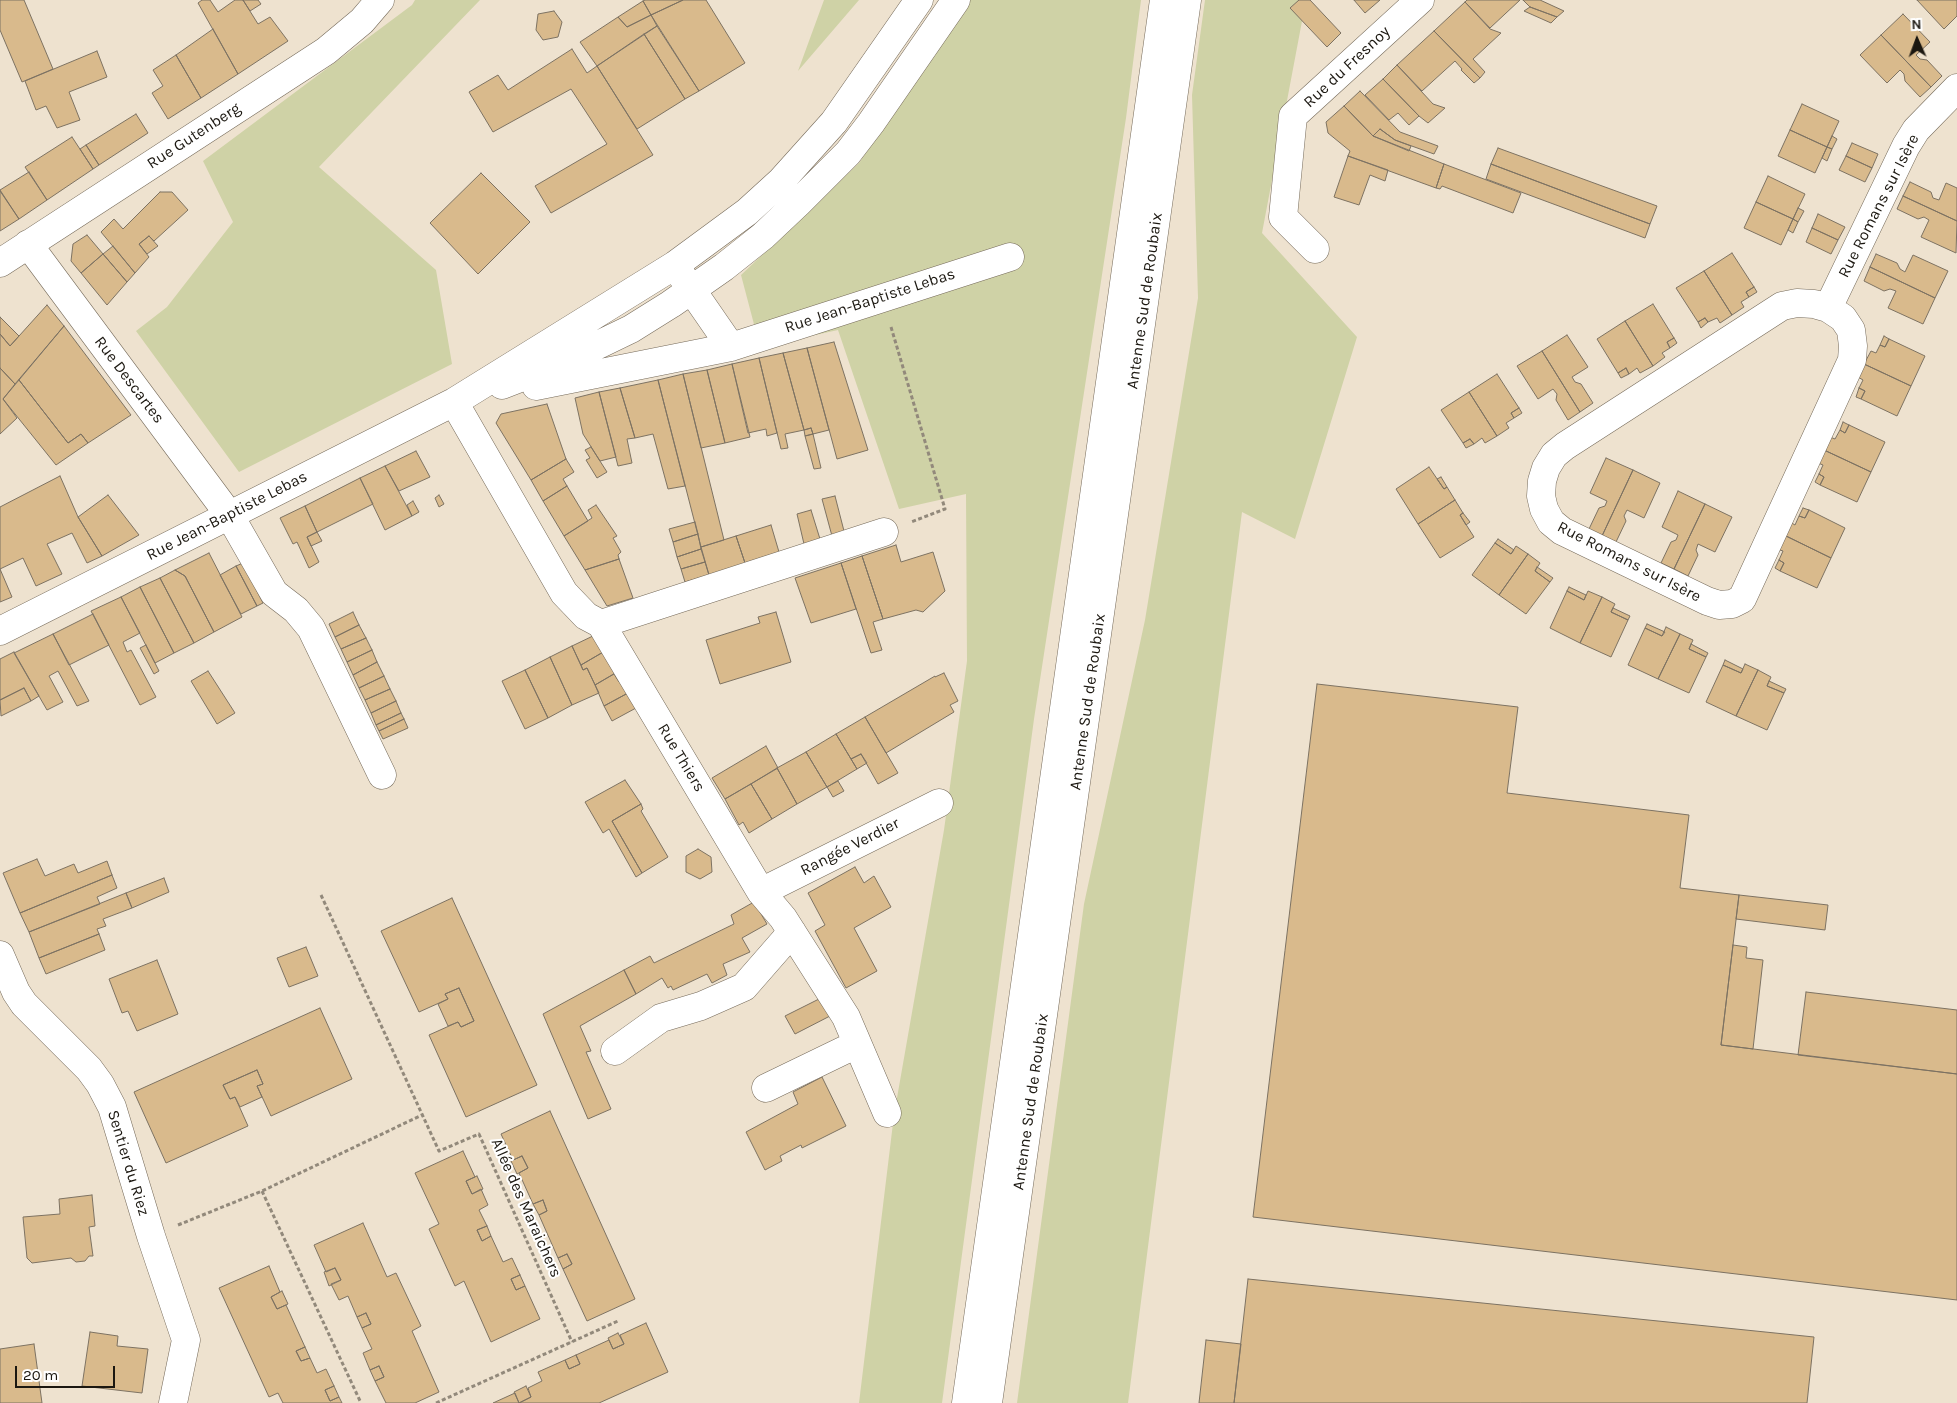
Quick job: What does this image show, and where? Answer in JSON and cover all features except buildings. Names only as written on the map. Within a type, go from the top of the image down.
[{"type":"main road","name":"Rue Gutenberg","points":[[0,264],[326,51],[362,21],[380,0]]},
{"type":"main road","name":"Rue Jean-Baptiste Lebas","points":[[0,631],[454,402],[675,266],[747,212],[781,181],[834,122],[919,0]]},
{"type":"main road","name":"Rue Jean-Baptiste Lebas","points":[[454,402],[520,379],[569,359],[631,329],[692,290],[763,236],[820,182],[848,152],[871,123],[956,0]]},
{"type":"main road","name":"Antenne Sud de Roubaix","points":[[966,1403],[1164,0]]},
{"type":"main road","name":"Antenne Sud de Roubaix","points":[[988,1403],[1187,0]]},
{"type":"main road","name":"Rue du Fresnoy","points":[[1315,249],[1283,217],[1293,116],[1420,0]]},
{"type":"main road","name":"Rue Romans sur Isère","points":[[1828,308],[1906,146],[1916,130],[1957,88]]},
{"type":"main road","name":"Rue Descartes","points":[[28,244],[230,516],[274,593],[296,610],[311,628],[382,775]]},
{"type":"main road","name":"Rue Jean-Baptiste Lebas","points":[[454,402],[731,346],[1010,257]]},
{"type":"main road","points":[[675,266],[731,346]]},
{"type":"main road","name":"Rue Romans sur Isère","points":[[1797,303],[1814,304],[1828,308],[1842,318],[1851,330],[1852,360],[1742,599],[1732,604],[1719,605],[1707,602],[1562,531],[1551,522],[1544,509],[1541,496],[1542,481],[1546,468],[1554,455],[1565,446],[1782,306],[1797,303]]},
{"type":"main road","name":"Rue Thiers","points":[[454,402],[564,593],[586,616],[601,624],[761,892],[783,918],[846,1018],[887,1114]]},
{"type":"main road","points":[[601,624],[884,532]]},
{"type":"main road","name":"Rangée Verdier","points":[[761,892],[939,803]]},
{"type":"main road","points":[[615,1051],[661,1018],[701,1006],[744,986],[792,932]]},
{"type":"main road","name":"Sentier du Riez","points":[[0,955],[16,992],[24,1004],[76,1054],[100,1084],[112,1107],[151,1236],[186,1340],[172,1403]]},
{"type":"main road","points":[[766,1088],[858,1044]]},
{"type":"path","points":[[882,297],[945,509],[884,532]]},
{"type":"path","name":"Allée des Maraichers","points":[[321,896],[439,1151],[480,1134],[572,1342]]},
{"type":"path","points":[[151,1236],[262,1191],[422,1115]]},
{"type":"path","points":[[262,1191],[361,1403]]},
{"type":"path","points":[[436,1403],[618,1321]]},
{"type":"green space","points":[[415,0],[480,0],[319,167],[436,270],[452,364],[239,472],[136,331],[167,307],[233,222],[203,161],[412,5]]},
{"type":"green space","points":[[824,0],[859,0],[798,71]]},
{"type":"green space","points":[[969,0],[1141,0],[1126,118],[1034,719],[942,1403],[859,1403],[894,1115],[944,830],[967,661],[966,494],[899,509],[838,330],[760,347],[741,275],[859,163]]},
{"type":"green space","points":[[1205,0],[1306,0],[1262,233],[1357,337],[1295,539],[1242,512],[1128,1403],[1017,1403],[1084,904],[1145,620],[1198,298],[1192,95]]}]
